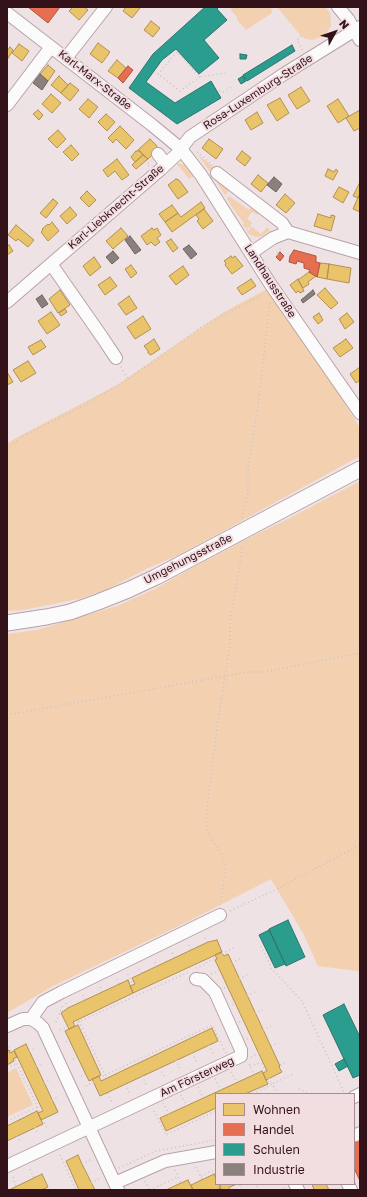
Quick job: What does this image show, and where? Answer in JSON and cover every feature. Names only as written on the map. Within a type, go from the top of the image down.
[{"type":"main road","name":"Umgehungsstraße","points":[[7,623],[70,612],[128,590],[156,577],[360,469]]},
{"type":"street","points":[[66,58],[106,7]]},
{"type":"street","points":[[338,7],[358,33]]},
{"type":"street","name":"Karl-Marx-Straße","points":[[7,13],[181,149]]},
{"type":"street","name":"Rosa-Luxemburg-Straße","points":[[181,149],[190,137],[284,74],[358,33]]},
{"type":"street","points":[[7,105],[52,47]]},
{"type":"street","name":"Karl-Liebknecht-Straße","points":[[7,302],[166,164],[181,149]]},
{"type":"street","name":"Landhausstraße","points":[[181,149],[201,175],[288,311],[360,413]]},
{"type":"street","points":[[154,156],[166,164]]},
{"type":"street","points":[[217,173],[282,223],[288,232]]},
{"type":"street","points":[[251,253],[272,238],[288,232],[360,253]]},
{"type":"street","points":[[51,264],[116,358]]},
{"type":"street","points":[[31,1019],[43,1002],[216,918]]},
{"type":"street","name":"Am Försterweg","points":[[7,1166],[241,1056],[241,1050],[215,992],[203,980],[196,979]]},
{"type":"street","points":[[7,1026],[23,1019],[31,1019],[38,1022],[43,1028],[117,1187],[165,1161],[215,1152]]},
{"type":"path","points":[[300,36],[297,40],[303,53]]},
{"type":"path","points":[[200,77],[177,52],[158,74],[180,91],[200,77],[225,73]]},
{"type":"path","points":[[216,90],[218,89],[224,92],[231,87]]},
{"type":"path","points":[[150,168],[147,164],[154,156]]},
{"type":"path","points":[[245,231],[250,227],[254,227]]},
{"type":"path","points":[[277,243],[280,249],[276,253],[278,255]]},
{"type":"path","points":[[7,448],[23,436],[77,409],[128,379],[204,325],[269,291]]},
{"type":"path","points":[[242,521],[248,492],[248,470],[259,399],[270,302]]},
{"type":"path","points":[[116,358],[128,379]]},
{"type":"path","points":[[216,918],[226,868],[222,854],[211,838],[207,829],[206,816],[218,721],[230,645],[230,622],[243,542]]},
{"type":"path","points":[[7,715],[248,672],[264,672],[360,653]]},
{"type":"path","points":[[216,918],[279,888],[360,844]]},
{"type":"path","points":[[205,938],[208,942]]},
{"type":"path","points":[[189,945],[191,950]]},
{"type":"path","points":[[260,946],[272,970],[302,1001],[345,1093]]},
{"type":"path","points":[[222,954],[235,947]]},
{"type":"path","points":[[172,953],[175,958]]},
{"type":"path","points":[[74,1024],[200,967],[216,957]]},
{"type":"path","points":[[232,963],[240,959]]},
{"type":"path","points":[[155,962],[157,966]]},
{"type":"path","points":[[198,963],[200,967]]},
{"type":"path","points":[[139,969],[142,974]]},
{"type":"path","points":[[128,974],[133,985]]},
{"type":"path","points":[[239,979],[248,975]]},
{"type":"path","points":[[117,979],[119,984]]},
{"type":"path","points":[[148,986],[149,990]]},
{"type":"path","points":[[100,987],[102,992]]},
{"type":"path","points":[[136,991],[138,995]]},
{"type":"path","points":[[247,996],[255,992]]},
{"type":"path","points":[[83,995],[86,1000]]},
{"type":"path","points":[[66,1003],[68,1008]]},
{"type":"path","points":[[56,1022],[63,1005]]},
{"type":"path","points":[[255,1013],[263,1010]]},
{"type":"path","points":[[80,1021],[105,1075]]},
{"type":"path","points":[[100,1079],[105,1075],[212,1025],[228,1058]]},
{"type":"path","points":[[263,1030],[271,1026]]},
{"type":"path","points":[[60,1030],[68,1027]]},
{"type":"path","points":[[7,1043],[11,1051]]},
{"type":"path","points":[[271,1046],[278,1043]]},
{"type":"path","points":[[209,1045],[214,1056]]},
{"type":"path","points":[[29,1051],[34,1049]]},
{"type":"path","points":[[192,1053],[197,1063]]},
{"type":"path","points":[[73,1059],[77,1057]]},
{"type":"path","points":[[16,1060],[40,1112]]},
{"type":"path","points":[[176,1060],[181,1071]]},
{"type":"path","points":[[280,1065],[287,1062]]},
{"type":"path","points":[[7,1068],[17,1063]]},
{"type":"path","points":[[254,1075],[250,1066],[256,1064],[261,1063],[266,1072]]},
{"type":"path","points":[[36,1066],[41,1064]]},
{"type":"path","points":[[160,1068],[165,1078]]},
{"type":"path","points":[[81,1076],[85,1074]]},
{"type":"path","points":[[232,1074],[237,1082]]},
{"type":"path","points":[[255,1093],[293,1074]]},
{"type":"path","points":[[142,1076],[147,1086]]},
{"type":"path","points":[[269,1078],[277,1093]]},
{"type":"path","points":[[44,1083],[49,1080]]},
{"type":"path","points":[[86,1086],[94,1082]]},
{"type":"path","points":[[216,1082],[220,1090]]},
{"type":"path","points":[[126,1084],[130,1094]]},
{"type":"path","points":[[299,1089],[306,1093]]},
{"type":"path","points":[[108,1093],[112,1103]]},
{"type":"path","points":[[52,1100],[58,1098]]},
{"type":"path","points":[[10,1124],[8,1121],[38,1107]]},
{"type":"path","points":[[154,1111],[166,1135],[215,1111]]},
{"type":"path","points":[[43,1119],[47,1128]]},
{"type":"path","points":[[35,1127],[37,1132]]},
{"type":"path","points":[[17,1136],[20,1141]]},
{"type":"path","points":[[60,1155],[77,1189],[72,1190]]},
{"type":"path","points":[[194,1156],[196,1166],[202,1179]]},
{"type":"path","points":[[82,1164],[90,1160]]},
{"type":"path","points":[[30,1169],[34,1178]]},
{"type":"path","points":[[201,1176],[215,1169]]},
{"type":"path","points":[[175,1170],[181,1183]]},
{"type":"path","points":[[13,1177],[16,1187]]},
{"type":"path","points":[[150,1190],[178,1177]]},
{"type":"path","points":[[91,1183],[99,1179]]},
{"type":"shaded area","points":[[232,7],[271,7],[272,13],[246,30],[237,20],[237,17],[231,10]]},
{"type":"shaded area","points":[[277,7],[325,7],[330,13],[331,26],[324,36],[312,40],[306,39],[301,36]]},
{"type":"shaded area","points":[[198,155],[215,168],[231,187],[225,195],[211,173]]},
{"type":"shaded area","points":[[176,163],[186,165],[196,175],[189,179]]},
{"type":"shaded area","points":[[229,196],[249,210],[253,205],[259,209],[258,215],[252,212],[247,219],[252,223],[249,227],[245,228],[243,225],[244,223],[227,199]]},
{"type":"shaded area","points":[[252,227],[261,234],[267,227],[270,231],[262,236],[256,237],[247,232]]},
{"type":"shaded area","points":[[267,289],[326,374],[360,428],[360,456],[179,555],[148,568],[108,589],[78,599],[23,610],[7,611],[7,444],[117,385],[224,312]]},
{"type":"shaded area","points":[[360,481],[360,974],[358,971],[318,966],[304,935],[271,879],[189,921],[53,986],[7,1013],[7,634],[37,630],[117,606],[155,589],[192,568]]},
{"type":"shaded area","points":[[16,1068],[33,1105],[7,1117],[7,1073]]},
{"type":"building: Wohnen","points":[[73,7],[84,7],[88,10],[79,20],[69,11]]},
{"type":"building: Wohnen","points":[[126,7],[140,8],[132,18],[123,11]]},
{"type":"building: Wohnen","points":[[151,21],[160,28],[153,37],[144,30]]},
{"type":"building: Wohnen","points":[[98,43],[110,52],[102,63],[90,54]]},
{"type":"building: Wohnen","points":[[19,44],[29,51],[22,61],[12,53]]},
{"type":"building: Wohnen","points":[[10,47],[13,50],[7,60],[7,51]]},
{"type":"building: Wohnen","points":[[117,60],[126,68],[118,78],[108,71]]},
{"type":"building: Wohnen","points":[[48,65],[55,71],[48,81],[40,74]]},
{"type":"building: Wohnen","points":[[59,76],[68,85],[61,93],[51,85]]},
{"type":"building: Wohnen","points":[[70,83],[79,90],[70,101],[61,93]]},
{"type":"building: Wohnen","points":[[301,87],[310,101],[297,109],[288,95]]},
{"type":"building: Wohnen","points":[[51,94],[61,103],[52,113],[42,104]]},
{"type":"building: Wohnen","points":[[280,98],[289,113],[277,121],[267,105]]},
{"type":"building: Wohnen","points":[[88,99],[98,107],[89,118],[79,109]]},
{"type":"building: Wohnen","points":[[338,99],[349,116],[338,123],[327,106]]},
{"type":"building: Wohnen","points":[[38,110],[43,115],[39,120],[33,114]]},
{"type":"building: Wohnen","points":[[360,110],[360,128],[354,131],[346,118]]},
{"type":"building: Wohnen","points":[[257,112],[263,123],[251,130],[245,120]]},
{"type":"building: Wohnen","points":[[106,114],[115,122],[107,131],[98,122]]},
{"type":"building: Wohnen","points":[[120,126],[134,140],[126,149],[116,139],[113,143],[108,138]]},
{"type":"building: Wohnen","points":[[58,130],[66,139],[57,148],[48,139]]},
{"type":"building: Wohnen","points":[[150,139],[157,146],[156,151],[148,159],[138,150]]},
{"type":"building: Wohnen","points":[[209,139],[223,149],[216,159],[202,148]]},
{"type":"building: Wohnen","points":[[71,145],[79,154],[72,161],[63,152]]},
{"type":"building: Wohnen","points":[[136,151],[140,151],[143,155],[135,162],[131,157]]},
{"type":"building: Wohnen","points":[[242,151],[251,158],[245,166],[236,159]]},
{"type":"building: Wohnen","points":[[143,155],[148,159],[136,169],[132,165]]},
{"type":"building: Wohnen","points":[[117,159],[129,175],[122,180],[115,171],[108,177],[103,170]]},
{"type":"building: Wohnen","points":[[328,169],[334,172],[336,169],[338,171],[333,180],[325,176]]},
{"type":"building: Wohnen","points":[[258,175],[268,183],[261,192],[251,184]]},
{"type":"building: Wohnen","points":[[176,179],[179,180],[188,192],[178,199],[168,185]]},
{"type":"building: Wohnen","points":[[360,182],[360,194],[358,198],[353,196]]},
{"type":"building: Wohnen","points":[[339,187],[349,192],[343,203],[333,197]]},
{"type":"building: Wohnen","points":[[87,191],[96,200],[89,207],[80,198]]},
{"type":"building: Wohnen","points":[[285,194],[295,203],[286,213],[276,205]]},
{"type":"building: Wohnen","points":[[360,195],[360,212],[353,209]]},
{"type":"building: Wohnen","points":[[53,199],[58,203],[46,218],[40,213]]},
{"type":"building: Wohnen","points":[[201,202],[205,208],[172,232],[165,222],[178,213],[181,217]]},
{"type":"building: Wohnen","points":[[172,205],[178,213],[165,222],[159,214]]},
{"type":"building: Wohnen","points":[[70,207],[77,215],[67,224],[60,216]]},
{"type":"building: Wohnen","points":[[204,209],[213,221],[203,229],[197,221],[199,219],[196,215]]},
{"type":"building: Wohnen","points":[[318,214],[331,218],[331,215],[335,216],[331,231],[314,226]]},
{"type":"building: Wohnen","points":[[52,222],[59,231],[48,241],[41,232],[43,230],[42,229]]},
{"type":"building: Wohnen","points":[[16,225],[34,240],[28,247],[18,239],[16,241],[8,235]]},
{"type":"building: Wohnen","points":[[121,228],[128,236],[113,249],[106,241]]},
{"type":"building: Wohnen","points":[[152,228],[154,230],[157,228],[161,235],[157,238],[160,242],[155,246],[151,242],[147,245],[141,236]]},
{"type":"building: Wohnen","points":[[171,239],[178,248],[173,252],[166,242]]},
{"type":"building: Wohnen","points":[[9,245],[13,251],[7,255],[7,246]]},
{"type":"building: Wohnen","points":[[231,256],[232,258],[235,256],[243,266],[232,274],[225,265],[226,263],[224,261]]},
{"type":"building: Wohnen","points":[[94,257],[101,267],[90,276],[83,266]]},
{"type":"building: Wohnen","points":[[320,263],[329,264],[327,279],[317,277]]},
{"type":"building: Wohnen","points":[[329,264],[351,268],[349,283],[327,279]]},
{"type":"building: Wohnen","points":[[131,265],[137,273],[131,278],[125,269]]},
{"type":"building: Wohnen","points":[[183,266],[189,275],[176,285],[169,276]]},
{"type":"building: Wohnen","points":[[309,272],[316,276],[303,288],[298,280]]},
{"type":"building: Wohnen","points":[[110,277],[117,286],[105,295],[98,285]]},
{"type":"building: Wohnen","points":[[251,279],[256,286],[242,295],[237,288]]},
{"type":"building: Wohnen","points":[[298,279],[304,291],[300,293],[298,291],[296,293],[290,285]]},
{"type":"building: Wohnen","points":[[325,288],[338,303],[331,309],[317,295]]},
{"type":"building: Wohnen","points":[[60,290],[70,305],[58,313],[49,299]]},
{"type":"building: Wohnen","points":[[129,296],[137,308],[126,315],[118,304]]},
{"type":"building: Wohnen","points":[[65,309],[67,312],[61,316],[59,313]]},
{"type":"building: Wohnen","points":[[51,312],[60,325],[47,334],[38,321]]},
{"type":"building: Wohnen","points":[[319,313],[323,320],[318,324],[313,317]]},
{"type":"building: Wohnen","points":[[347,313],[354,322],[345,329],[339,319]]},
{"type":"building: Wohnen","points":[[143,316],[151,329],[135,339],[127,327]]},
{"type":"building: Wohnen","points":[[154,339],[160,349],[151,355],[144,346]]},
{"type":"building: Wohnen","points":[[346,339],[353,348],[340,357],[333,348]]},
{"type":"building: Wohnen","points":[[41,340],[46,347],[33,355],[28,347]]},
{"type":"building: Wohnen","points":[[28,361],[36,373],[21,382],[13,370]]},
{"type":"building: Wohnen","points":[[360,367],[360,380],[356,383],[350,374]]},
{"type":"building: Wohnen","points":[[7,372],[13,382],[7,385]]},
{"type":"building: Wohnen","points":[[217,940],[222,952],[133,993],[130,986],[135,984],[132,978],[208,942]]},
{"type":"building: Wohnen","points":[[221,952],[224,956],[228,954],[280,1066],[279,1067],[282,1072],[266,1080],[263,1073],[267,1071],[215,960],[217,959],[215,955]]},
{"type":"building: Wohnen","points":[[128,980],[133,993],[73,1022],[75,1026],[69,1029],[61,1013],[68,1008]]},
{"type":"building: Wohnen","points":[[78,1025],[101,1075],[89,1081],[65,1031]]},
{"type":"building: Wohnen","points":[[212,1028],[218,1041],[100,1096],[92,1079],[99,1076],[101,1081]]},
{"type":"building: Wohnen","points":[[26,1044],[58,1112],[41,1120],[38,1113],[43,1111],[14,1050]]},
{"type":"building: Wohnen","points":[[7,1050],[9,1050],[10,1053],[14,1051],[17,1057],[13,1059],[14,1061],[7,1065]]},
{"type":"building: Wohnen","points":[[262,1071],[268,1084],[247,1093],[215,1093],[215,1108],[166,1131],[160,1118]]},
{"type":"building: Wohnen","points":[[37,1111],[43,1124],[7,1141],[7,1126]]},
{"type":"building: Wohnen","points":[[78,1155],[95,1190],[79,1190],[66,1161]]},
{"type":"building: Wohnen","points":[[42,1174],[48,1187],[41,1190],[9,1190]]},
{"type":"building: Wohnen","points":[[214,1174],[215,1185],[220,1185],[221,1188],[216,1190],[193,1190],[191,1185]]},
{"type":"building: Wohnen","points":[[188,1180],[193,1190],[166,1190],[181,1183]]},
{"type":"building: Wohnen","points":[[219,1185],[235,1185],[228,1190],[221,1190]]},
{"type":"building: Wohnen","points":[[312,1185],[326,1185],[329,1190],[314,1190]]},
{"type":"building: Handel","points":[[28,7],[60,7],[48,23]]},
{"type":"building: Handel","points":[[128,66],[133,70],[123,83],[118,78]]},
{"type":"building: Handel","points":[[294,250],[316,256],[316,262],[320,263],[317,277],[309,272],[310,270],[304,268],[304,263],[297,261],[296,264],[289,262],[290,256]]},
{"type":"building: Handel","points":[[280,252],[284,256],[280,261],[276,257]]},
{"type":"building: Handel","points":[[355,1135],[360,1137],[360,1181],[355,1170]]},
{"type":"building: Schulen","points":[[205,7],[219,7],[217,9],[227,20],[204,40],[219,58],[199,74],[176,49],[162,60],[146,82],[175,103],[211,81],[221,98],[177,124],[129,88],[153,54]]},
{"type":"building: Schulen","points":[[292,45],[295,51],[247,81],[243,75]]},
{"type":"building: Schulen","points":[[240,54],[247,55],[246,59],[240,59]]},
{"type":"building: Schulen","points":[[243,76],[246,81],[241,84],[238,79]]},
{"type":"building: Schulen","points":[[288,920],[305,957],[286,966],[269,929]]},
{"type":"building: Schulen","points":[[269,930],[285,964],[275,968],[259,935]]},
{"type":"building: Schulen","points":[[344,1004],[360,1037],[360,1075],[353,1078],[323,1015]]},
{"type":"building: Schulen","points":[[344,1059],[348,1066],[339,1071],[335,1064]]},
{"type":"building: Industrie","points":[[40,74],[48,81],[42,90],[33,83]]},
{"type":"building: Industrie","points":[[274,177],[282,184],[276,192],[267,185]]},
{"type":"building: Industrie","points":[[130,236],[141,250],[135,254],[125,240]]},
{"type":"building: Industrie","points":[[189,245],[197,254],[191,259],[183,249]]},
{"type":"building: Industrie","points":[[113,251],[119,258],[112,264],[106,257]]},
{"type":"building: Industrie","points":[[313,290],[315,294],[303,303],[301,300]]},
{"type":"building: Industrie","points":[[42,295],[48,304],[42,308],[36,299]]}]
